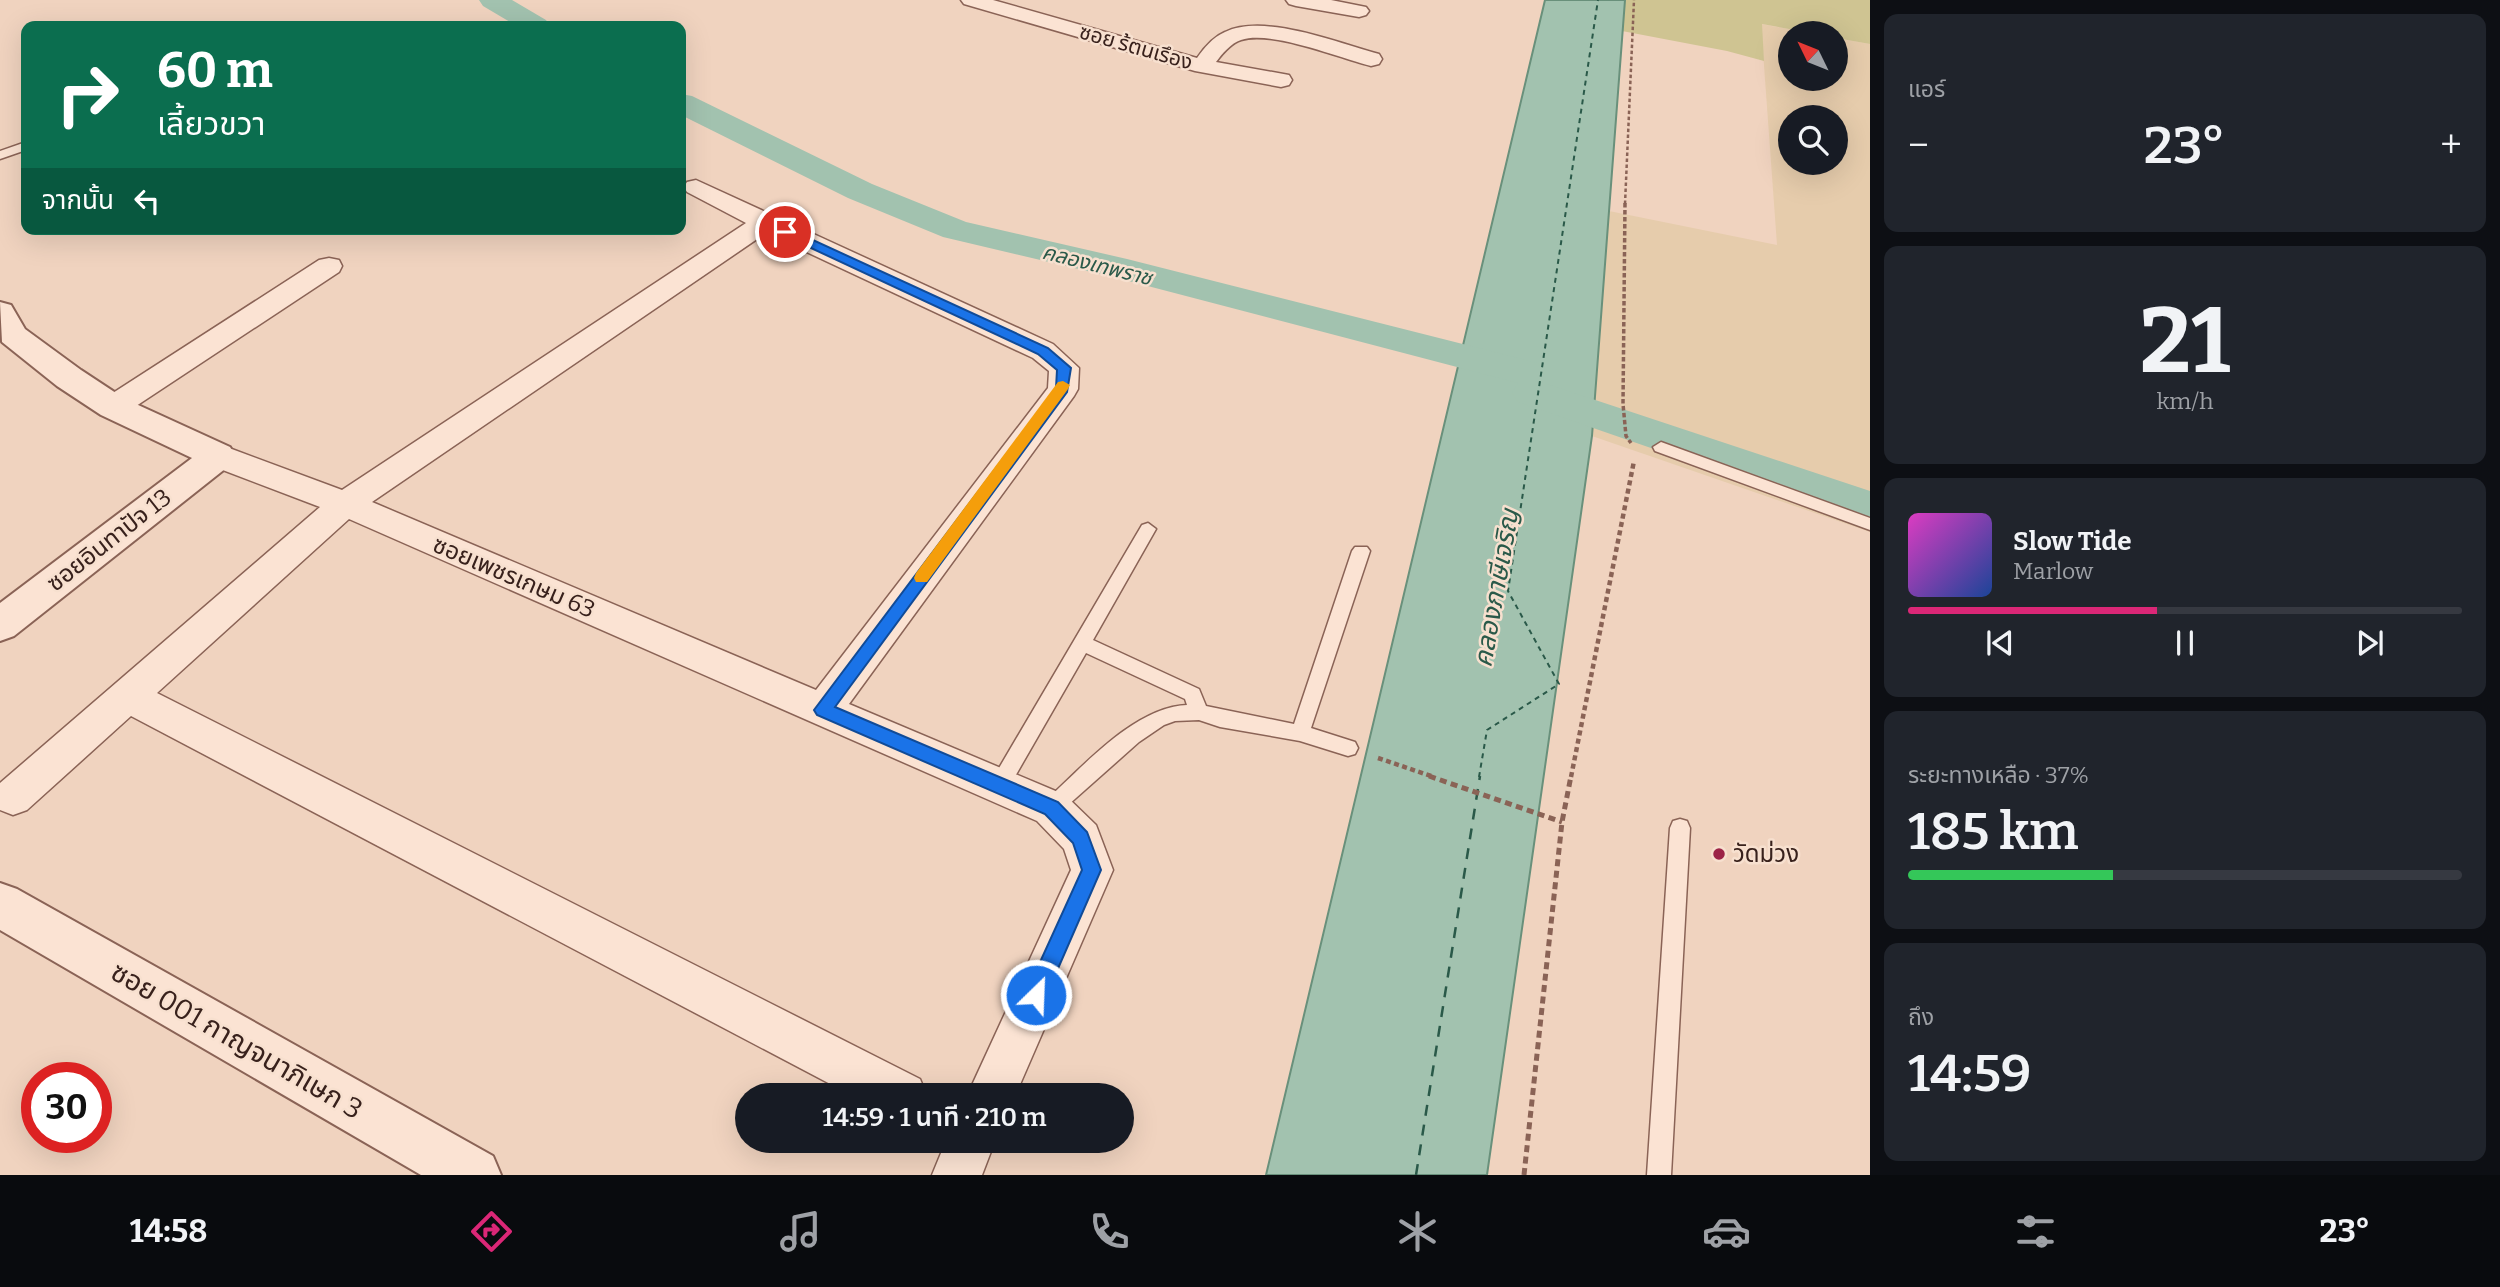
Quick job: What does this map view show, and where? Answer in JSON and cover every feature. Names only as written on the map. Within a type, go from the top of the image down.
[{"type":"street","name":"ซอย ร้ตนเรึอง","points":[[971,0],[1203,66],[1228,38],[1250,32],[1269,33],[1371,59]]},
{"type":"street","points":[[1296,0],[1359,11]]},
{"type":"street","points":[[1203,66],[1282,80]]},
{"type":"street","points":[[696,187],[764,222],[1043,351],[1064,368],[1063,389],[823,710]]},
{"type":"street","points":[[13,797],[345,504],[764,222]]},
{"type":"street","points":[[113,407],[329,266]]},
{"type":"street","name":"ซอยเพชรเกษม 63","points":[[4,329],[113,407],[218,456],[345,504],[1051,808],[1080,838],[1092,870],[997,1083]]},
{"type":"street","name":"ซอยอินทาปัจ 13","points":[[7,611],[218,456]]},
{"type":"street","points":[[126,695],[879,1083]]},
{"type":"street","name":"ซอย 001 กาญจนาภิเษก 3","points":[[0,905],[474,1175]]},
{"type":"street","points":[[957,1175],[966,1153]]},
{"type":"lane","points":[[0,155],[21,148]]},
{"type":"lane","points":[[1661,447],[1870,524]]},
{"type":"lane","points":[[999,786],[1148,529]]},
{"type":"lane","points":[[1300,733],[1362,551]]},
{"type":"lane","points":[[1082,643],[1192,694],[1199,712]]},
{"type":"lane","points":[[1051,808],[1109,755],[1157,719],[1175,713],[1199,712],[1220,719],[1300,733],[1348,748]]},
{"type":"lane","points":[[1659,1175],[1680,828]]},
{"type":"path","points":[[1524,1175],[1562,822],[1636,450],[1626,436],[1623,404],[1625,192],[1634,0]]},
{"type":"path","points":[[1348,748],[1562,822]]},
{"type":"shaded area","points":[[1625,0],[1870,0],[1870,44],[1848,40],[1848,21],[1778,21],[1778,27],[1762,24],[1764,61],[1727,51],[1622,31]]},
{"type":"shaded area","points":[[1761,24],[1778,27],[1778,91],[1848,91],[1848,40],[1870,44],[1870,532],[1592,436],[1609,211],[1777,245]]},
{"type":"water","name":"คลองภาษีเจริญ","points":[[1545,0],[1625,0],[1592,436],[1487,1175],[1266,1175]]},
{"type":"waterway","name":"คลองเทพราช","points":[[493,0],[528,21]]},
{"type":"waterway","name":"คลองเทพราช","points":[[686,105],[860,191],[955,230],[1127,270],[1524,372]]},
{"type":"waterway","points":[[1532,393],[1870,508]]},
{"type":"ferry route","points":[[1479,777],[1487,730],[1559,684],[1508,591],[1598,0]]},
{"type":"ferry route","points":[[1416,1175],[1480,776]]},
{"type":"slow traffic","points":[[922,578],[1063,389],[1063,385]]},
{"type":"place","name":"วัดม่วง","points":[[1719,854]]},
{"type":"route","points":[[785,232],[1043,351],[1064,368],[1063,389],[823,710],[1051,808],[1080,838],[1092,870],[1036,995]]}]
